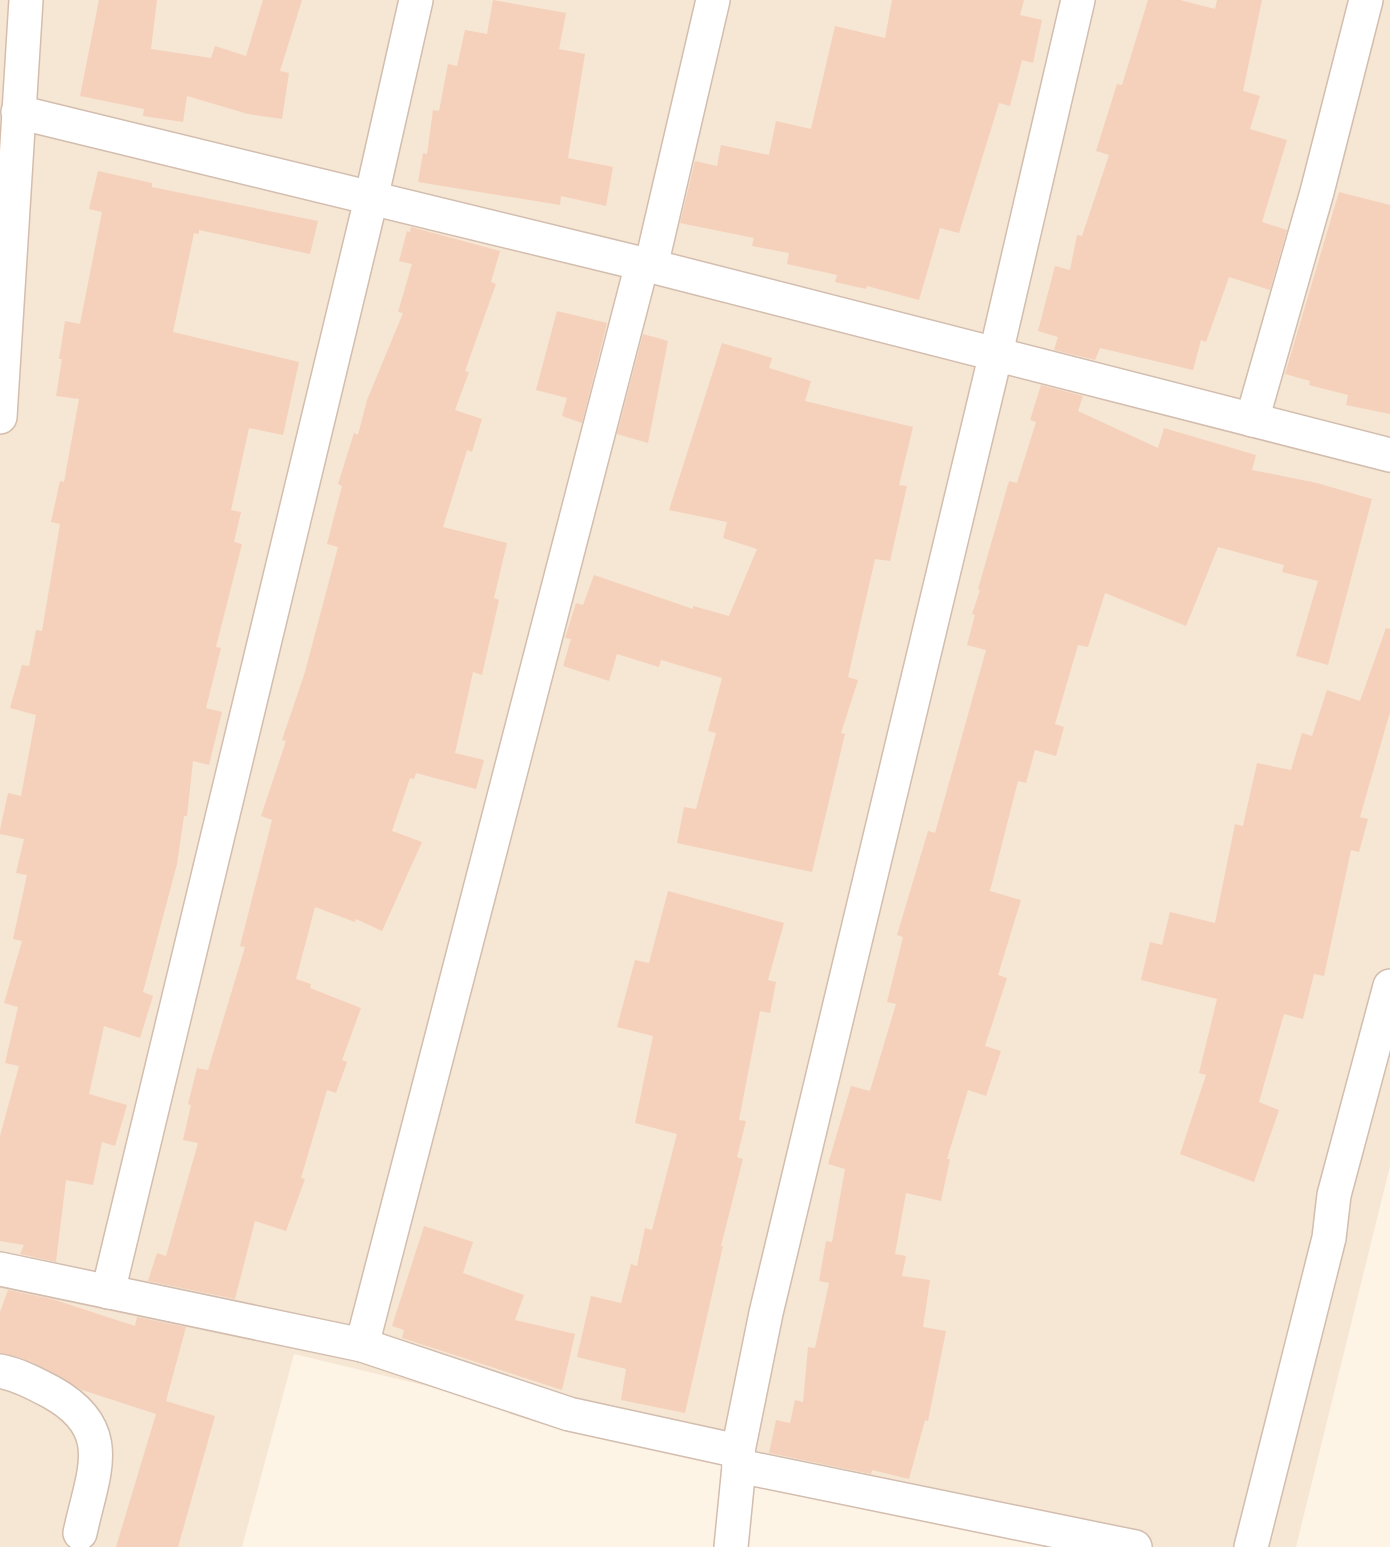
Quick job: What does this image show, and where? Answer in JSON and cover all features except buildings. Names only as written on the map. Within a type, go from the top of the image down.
[{"type":"street","points":[[0,417],[26,0]]},
{"type":"street","points":[[108,1292],[371,199],[416,0]]},
{"type":"street","points":[[363,1345],[647,265],[713,0]]},
{"type":"street","points":[[731,1547],[739,1458],[766,1313],[996,353],[1078,0]]},
{"type":"street","points":[[1252,420],[1317,192],[1366,0]]},
{"type":"street","points":[[18,112],[647,265],[1390,455]]},
{"type":"street","points":[[1251,1547],[1329,1238],[1334,1195],[1390,986]]},
{"type":"street","points":[[0,1269],[363,1345],[569,1414],[739,1458],[1135,1547]]},
{"type":"street","points":[[0,1371],[19,1375],[73,1404],[92,1426],[96,1456],[80,1533]]},
{"type":"shaded area","points":[[0,0],[1390,0],[1390,1166],[1296,1547],[1094,1547],[294,1354],[242,1547],[0,1547]]}]
